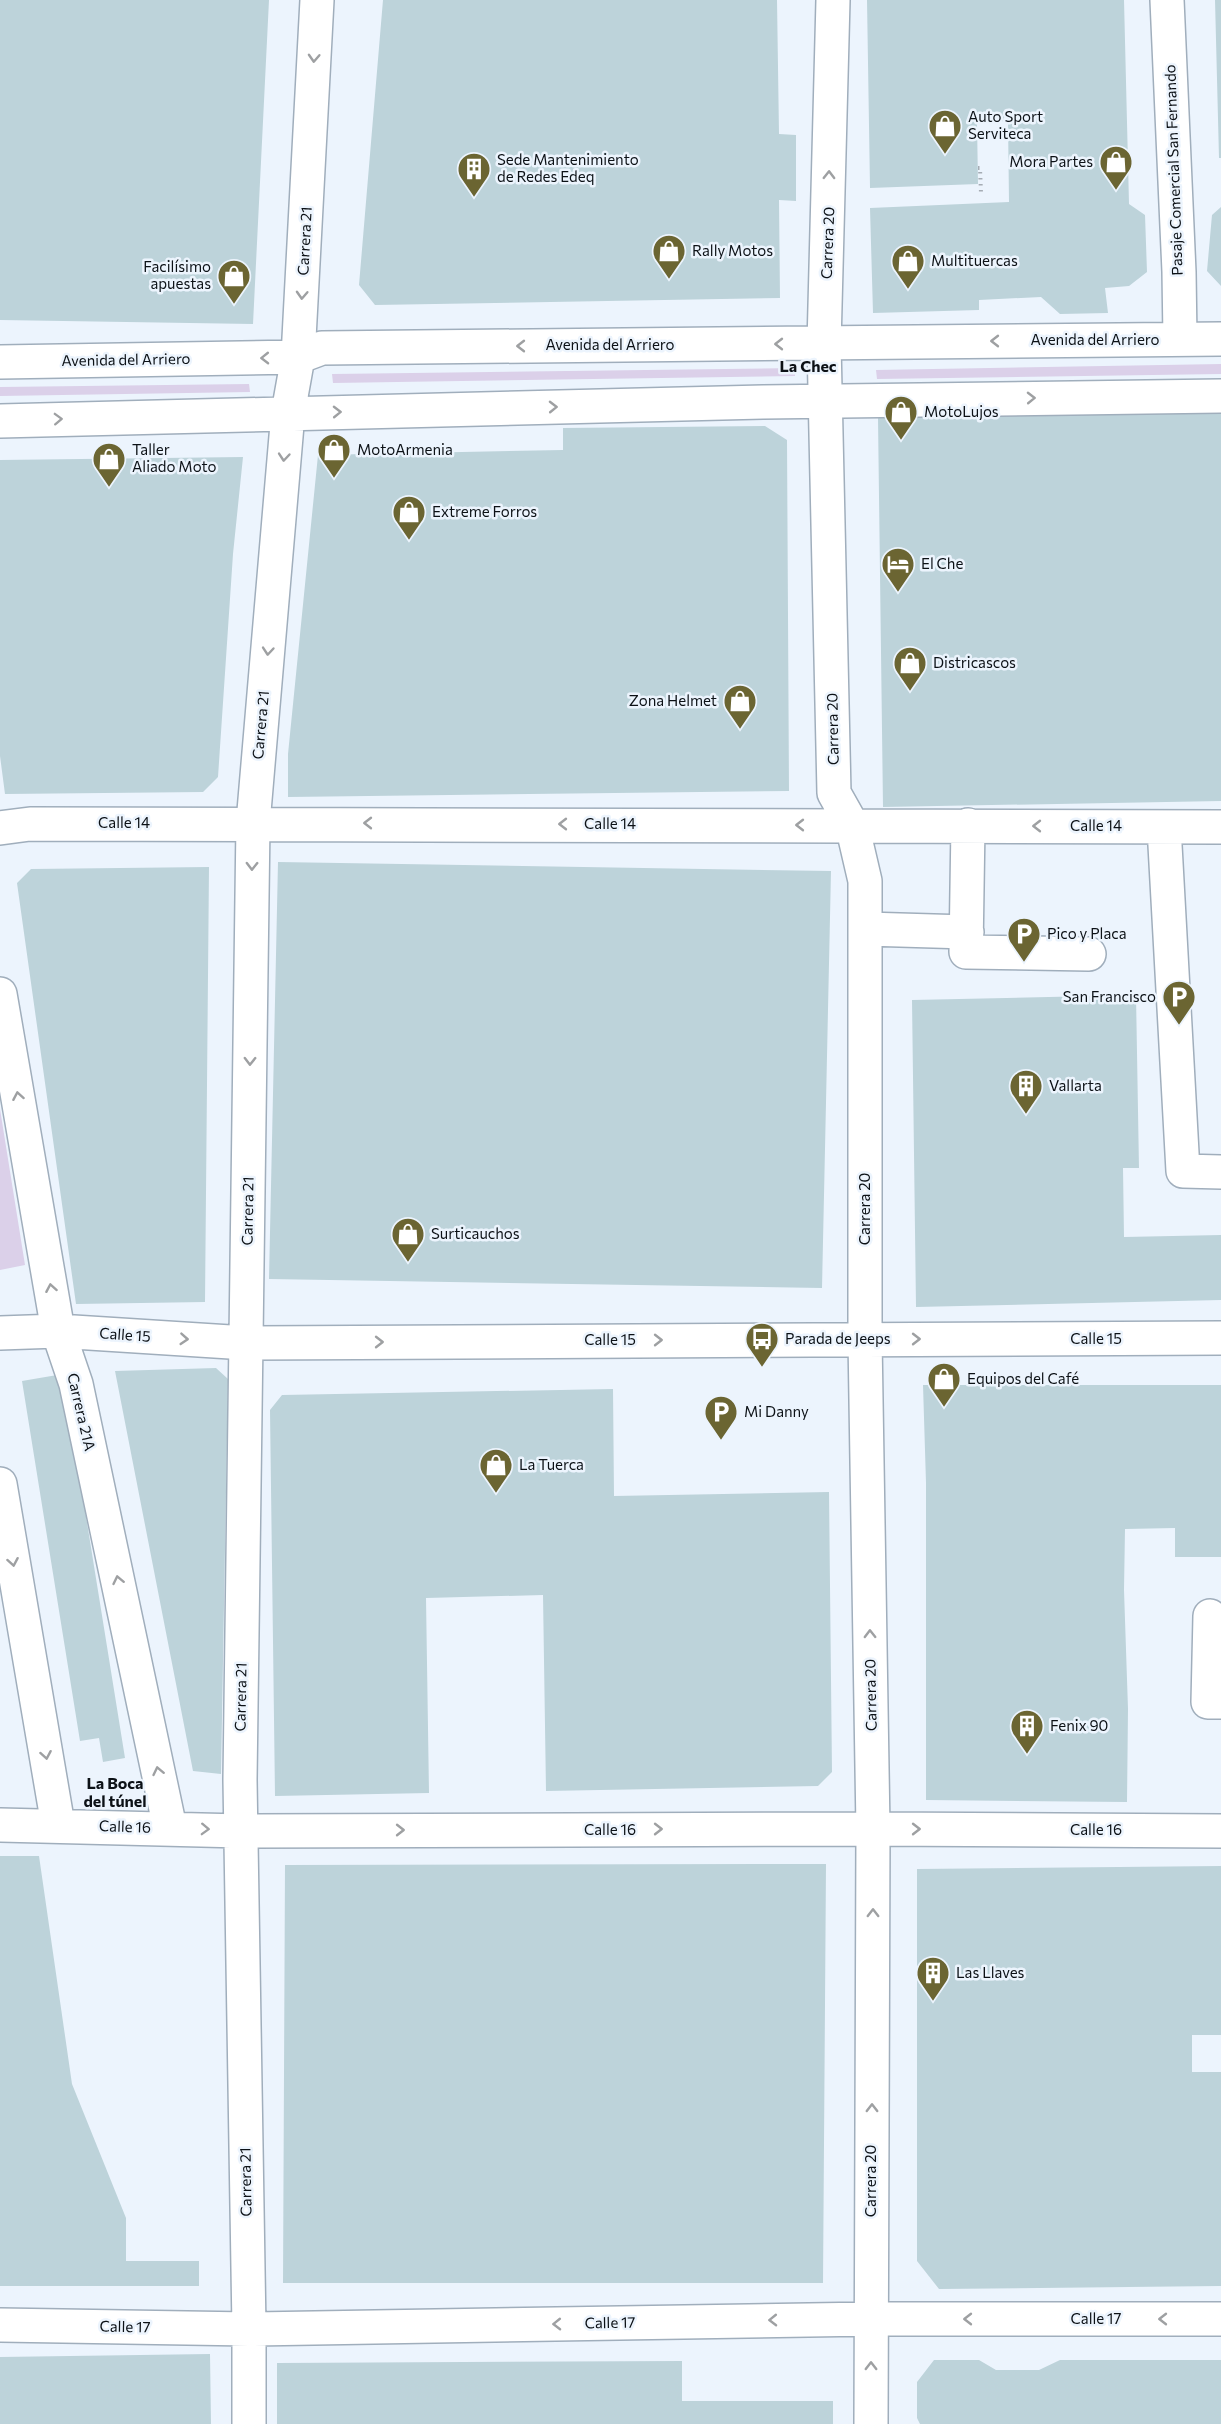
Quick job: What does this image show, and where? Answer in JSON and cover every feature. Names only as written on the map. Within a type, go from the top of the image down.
[{"type":"street","name":"Carrera 21","points":[[249,2424],[241,1831],[253,823],[288,413],[298,357],[317,0]]},
{"type":"street","name":"Carrera 20","points":[[833,0],[824,344],[834,793],[852,825],[866,881],[865,1339],[873,1829],[871,2424]]},
{"type":"street","name":"Pasaje Comercial San Fernando","points":[[1167,0],[1180,339]]},
{"type":"street","name":"Avenida del Arriero","points":[[0,362],[298,357],[322,348],[1221,339]]},
{"type":"street","points":[[0,421],[825,401],[1221,396]]},
{"type":"street","name":"Calle 14","points":[[0,828],[30,824],[253,823],[1221,827]]},
{"type":"street","points":[[968,825],[966,952],[1089,954]]},
{"type":"street","points":[[1164,826],[1183,1171],[1221,1172]]},
{"type":"street","points":[[866,929],[967,932]]},
{"type":"street","name":"Carrera 21A","points":[[0,994],[58,1331],[76,1383],[170,1828]]},
{"type":"street","name":"Calle 15","points":[[0,1333],[58,1331],[246,1343],[1221,1338]]},
{"type":"street","points":[[0,1484],[58,1825]]},
{"type":"street","points":[[1210,1616],[1208,1702],[1221,1702]]},
{"type":"street","name":"Calle 16","points":[[0,1825],[241,1831],[873,1829],[1221,1832]]},
{"type":"street","name":"Calle 17","points":[[0,2325],[249,2329],[871,2319],[1221,2319]]},
{"type":"path","points":[[978,168],[981,168],[981,193]]},
{"type":"shaded area","points":[[1221,364],[1221,374],[877,379],[876,370]]},
{"type":"shaded area","points":[[795,368],[795,376],[333,383],[332,374]]},
{"type":"shaded area","points":[[249,384],[250,392],[0,396],[0,387]]},
{"type":"shaded area","points":[[0,1109],[25,1265],[0,1270]]},
{"type":"building","points":[[0,0],[269,0],[253,324],[0,320]]},
{"type":"building","points":[[383,0],[777,0],[779,134],[796,135],[796,201],[779,200],[780,298],[375,305],[359,285]]},
{"type":"building","points":[[867,0],[1124,0],[1129,204],[1145,215],[1147,272],[1129,286],[1105,288],[1108,313],[1060,314],[1041,297],[979,300],[979,310],[873,313],[870,208],[1009,202],[1008,121],[977,122],[978,184],[870,188]]},
{"type":"building","points":[[1215,0],[1221,0],[1221,158],[1219,158]]},
{"type":"building","points":[[1221,207],[1221,286],[1207,271],[1212,215]]},
{"type":"building","points":[[1221,412],[1221,801],[883,807],[878,418]]},
{"type":"building","points":[[765,426],[787,440],[789,791],[288,797],[288,754],[318,455],[563,450],[563,428]]},
{"type":"building","points":[[243,457],[233,554],[218,777],[203,792],[5,794],[0,756],[0,460]]},
{"type":"building","points":[[278,862],[831,871],[822,1288],[269,1279]]},
{"type":"building","points":[[209,867],[205,1302],[76,1304],[17,883],[31,869]]},
{"type":"building","points":[[1136,995],[1139,1168],[1123,1168],[1124,1237],[1221,1235],[1221,1300],[916,1307],[912,1000]]},
{"type":"building","points":[[216,1368],[228,1379],[221,1774],[193,1771],[115,1371]]},
{"type":"building","points":[[63,1374],[125,1758],[103,1762],[99,1738],[80,1741],[22,1381]]},
{"type":"building","points":[[923,1385],[1221,1385],[1221,1557],[1175,1557],[1175,1528],[1125,1529],[1127,1802],[926,1800],[926,1483]]},
{"type":"building","points":[[613,1389],[614,1496],[829,1492],[832,1772],[818,1786],[546,1791],[543,1595],[426,1598],[429,1793],[275,1796],[270,1410],[282,1395]]},
{"type":"building","points":[[0,1856],[39,1856],[72,2084],[126,2218],[126,2261],[199,2261],[199,2286],[0,2286]]},
{"type":"building","points":[[826,1864],[823,2283],[283,2283],[285,1865]]},
{"type":"building","points":[[1221,1866],[1221,2035],[1192,2035],[1192,2072],[1221,2072],[1221,2286],[939,2289],[917,2261],[917,1869]]},
{"type":"building","points":[[210,2354],[211,2424],[0,2424],[0,2357]]},
{"type":"building","points":[[934,2360],[979,2360],[996,2370],[1039,2370],[1060,2360],[1221,2360],[1221,2424],[920,2424],[917,2418],[917,2382]]},
{"type":"building","points":[[682,2361],[682,2401],[833,2401],[833,2424],[277,2424],[277,2363]]},
{"type":"place","name":"Auto Sport Serviteca","points":[[945,155]]},
{"type":"place","name":"Mora Partes","points":[[1116,191]]},
{"type":"place","name":"Sede Mantenimiento de Redes Edeq","points":[[474,198]]},
{"type":"place","name":"Rally Motos","points":[[669,280]]},
{"type":"place","name":"Multituercas","points":[[908,290]]},
{"type":"place","name":"Facilísimo apuestas","points":[[234,305]]},
{"type":"place","name":"MotoLujos","points":[[901,441]]},
{"type":"place","name":"MotoArmenia","points":[[334,479]]},
{"type":"place","name":"Taller Aliado Moto","points":[[109,488]]},
{"type":"place","name":"Extreme Forros","points":[[409,541]]},
{"type":"place","name":"El Che","points":[[898,593]]},
{"type":"place","name":"Districascos","points":[[910,692]]},
{"type":"place","name":"Zona Helmet","points":[[740,730]]},
{"type":"place","name":"Pico y Placa","points":[[1024,963]]},
{"type":"place","name":"San Francisco","points":[[1179,1026]]},
{"type":"place","name":"Vallarta","points":[[1026,1115]]},
{"type":"place","name":"Surticauchos","points":[[408,1263]]},
{"type":"place","name":"Parada de Jeeps","points":[[762,1368]]},
{"type":"place","name":"Equipos del Café","points":[[944,1408]]},
{"type":"place","name":"Mi Danny","points":[[721,1441]]},
{"type":"place","name":"La Tuerca","points":[[496,1494]]},
{"type":"place","name":"Fenix 90","points":[[1027,1755]]},
{"type":"place","name":"Las Llaves","points":[[933,2002]]},
{"type":"district","name":"La Chec","points":[[808,366]]},
{"type":"district","name":"La Boca del túnel","points":[[115,1792]]}]
